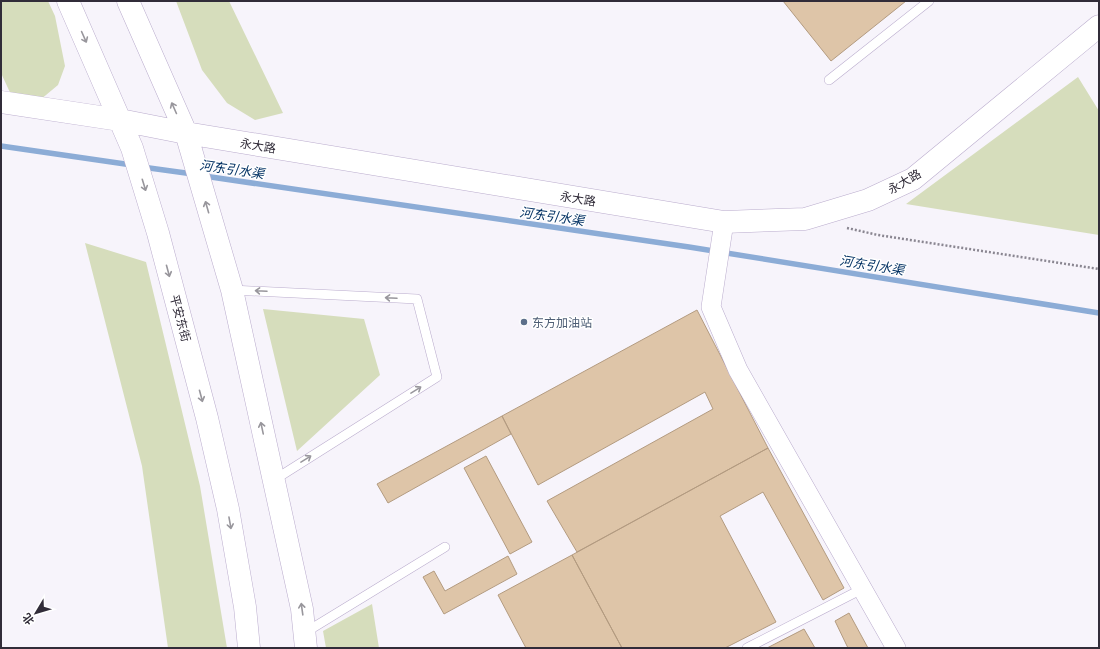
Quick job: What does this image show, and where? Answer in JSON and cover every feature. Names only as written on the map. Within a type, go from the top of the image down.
[{"type":"main road","name":"平安东街","points":[[68,1],[132,148],[158,233],[207,418],[228,509],[245,608],[249,648]]},
{"type":"main road","points":[[128,1],[186,133],[232,290],[302,609],[305,641]]},
{"type":"main road","name":"永大路","points":[[1,102],[120,120],[186,133],[724,222],[805,219],[868,200],[913,179],[1099,26]]},
{"type":"street","points":[[724,222],[711,307],[738,370],[896,648]]},
{"type":"lane","points":[[829,80],[929,1]]},
{"type":"lane","points":[[232,290],[416,299],[437,377],[274,480]]},
{"type":"lane","points":[[305,641],[445,547]]},
{"type":"lane","points":[[747,648],[862,589]]},
{"type":"path","points":[[841,227],[878,235],[1099,269]]},
{"type":"green space","points":[[1,1],[48,1],[55,16],[65,66],[58,85],[34,105],[13,99],[1,73]]},
{"type":"green space","points":[[176,1],[229,1],[283,113],[255,120],[227,103],[202,70]]},
{"type":"green space","points":[[1078,77],[1099,111],[1099,235],[906,204]]},
{"type":"green space","points":[[85,243],[146,262],[200,486],[227,648],[168,648],[142,466]]},
{"type":"green space","points":[[263,309],[364,319],[380,375],[297,451]]},
{"type":"green space","points":[[372,604],[379,648],[326,648],[323,631]]},
{"type":"building","points":[[783,1],[906,1],[831,61]]},
{"type":"building","points":[[697,310],[768,448],[577,552],[547,501],[713,409],[705,392],[538,485],[502,416]]},
{"type":"building","points":[[502,416],[511,434],[388,503],[377,484]]},
{"type":"building","points":[[768,448],[844,588],[823,600],[763,492],[720,516],[776,622],[725,648],[622,648],[572,555]]},
{"type":"building","points":[[486,456],[532,542],[510,554],[464,468]]},
{"type":"building","points":[[572,555],[622,648],[526,648],[498,595]]},
{"type":"building","points":[[508,556],[517,574],[444,614],[423,577],[434,571],[445,591]]},
{"type":"building","points":[[849,613],[868,648],[848,648],[835,621]]},
{"type":"building","points":[[804,629],[815,648],[767,648]]},
{"type":"waterway","name":"河东引水渠","points":[[1,146],[132,165]]},
{"type":"waterway","name":"河东引水渠","points":[[142,167],[193,174]]},
{"type":"waterway","name":"河东引水渠","points":[[204,176],[689,247],[1099,313]]},
{"type":"place","name":"东方加油站","points":[[524,322]]}]
